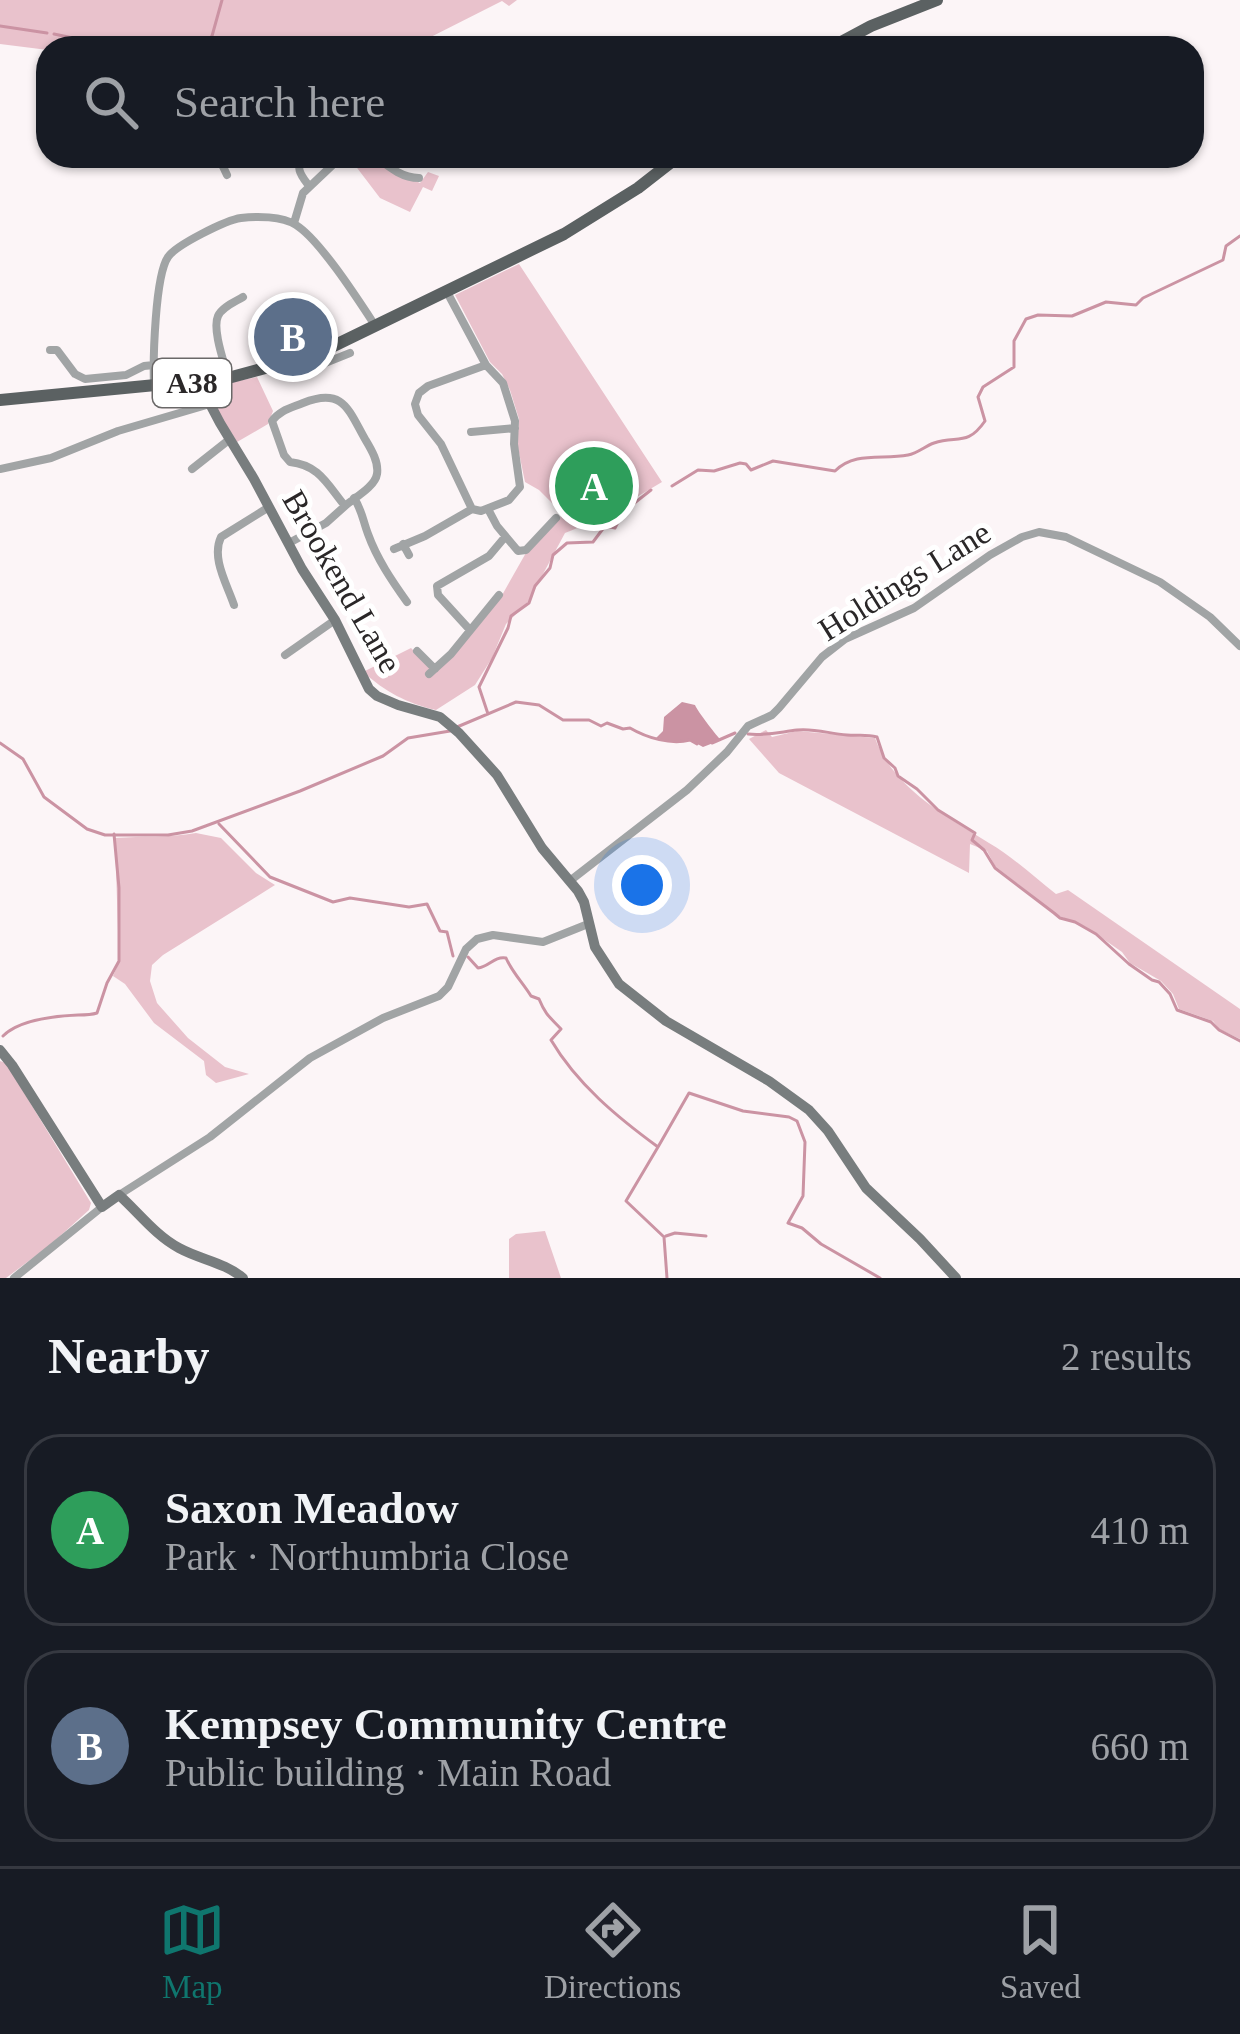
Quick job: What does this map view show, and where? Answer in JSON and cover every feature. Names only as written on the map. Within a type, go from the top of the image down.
[{"type":"main road","points":[[853,36],[937,0]]},
{"type":"main road","name":"A38","points":[[0,400],[204,382],[290,364],[376,327],[578,225],[664,168]]},
{"type":"street","points":[[221,168],[226,175]]},
{"type":"street","points":[[299,168],[309,186]]},
{"type":"street","points":[[294,224],[303,193],[329,168]]},
{"type":"street","points":[[390,168],[418,178]]},
{"type":"street","points":[[154,386],[162,275],[170,254],[235,219],[268,218],[294,224],[313,242],[376,327]]},
{"type":"street","points":[[447,292],[486,365],[503,383],[515,421],[520,487],[514,497],[476,512],[415,404],[428,386],[486,365]]},
{"type":"street","points":[[228,378],[216,322],[220,312],[238,300],[239,313]]},
{"type":"street","points":[[50,350],[57,350],[75,374],[85,379],[126,375],[154,365]]},
{"type":"street","points":[[290,364],[300,373],[350,353]]},
{"type":"street","name":"Brookend Lane","points":[[204,382],[210,404],[335,620],[369,689],[398,705],[440,717],[459,733],[497,775],[542,848],[571,880],[584,902],[602,961],[619,984],[666,1021],[809,1110],[866,1188],[956,1278]]},
{"type":"street","points":[[287,544],[326,523],[375,481],[378,470],[350,410],[339,400],[326,396],[278,412],[272,421],[284,455],[290,462],[315,469],[344,506]]},
{"type":"street","points":[[0,469],[51,458],[118,431],[210,404]]},
{"type":"street","points":[[471,432],[514,428]]},
{"type":"street","points":[[192,469],[230,440]]},
{"type":"street","points":[[353,498],[391,580],[407,602]]},
{"type":"street","points":[[235,605],[217,544],[269,507]]},
{"type":"street","points":[[488,508],[515,549],[524,551],[556,518]]},
{"type":"street","points":[[409,555],[399,547],[472,509]]},
{"type":"street","name":"Holdings Lane","points":[[571,880],[687,790],[748,726],[772,715],[845,638],[914,608],[990,555],[1032,533],[1066,537],[1160,582],[1210,617],[1240,646]]},
{"type":"street","points":[[470,630],[438,596],[437,586],[489,556],[505,537]]},
{"type":"street","points":[[416,651],[432,672],[499,595]]},
{"type":"street","points":[[285,656],[335,620]]},
{"type":"street","points":[[14,1278],[118,1195],[210,1137],[310,1058],[383,1018],[439,996],[448,988],[466,949],[477,940],[493,935],[543,942],[588,924]]},
{"type":"street","points":[[0,1050],[102,1207]]},
{"type":"street","points":[[118,1195],[181,1249],[224,1265],[243,1278]]},
{"type":"shaded area","points":[[0,0],[517,0],[509,6],[502,1],[433,36],[36,36],[36,48],[0,44]]},
{"type":"shaded area","points":[[357,168],[398,168],[397,172],[420,183],[428,172],[439,176],[432,191],[423,187],[410,212],[380,198]]},
{"type":"shaded area","points":[[519,264],[662,482],[600,519],[565,533],[528,602],[506,624],[475,685],[436,710],[397,696],[363,672],[411,648],[434,671],[501,597],[527,551],[563,514],[525,482],[517,443],[519,419],[510,390],[455,295]]},
{"type":"shaded area","points":[[257,377],[273,411],[268,424],[237,442],[217,411],[211,389]]},
{"type":"shaded area","points":[[682,702],[695,705],[721,740],[703,747],[690,740],[678,743],[656,738],[663,731],[664,717]]},
{"type":"shaded area","points":[[766,730],[772,737],[797,731],[875,738],[894,772],[923,799],[1056,894],[1068,890],[1240,1009],[1240,1039],[1213,1021],[1179,1009],[1161,981],[1086,927],[1057,915],[995,866],[987,851],[970,844],[969,873],[779,773],[749,739]]},
{"type":"shaded area","points":[[196,833],[221,838],[275,885],[152,965],[150,981],[157,1003],[188,1038],[225,1067],[249,1074],[216,1083],[206,1075],[204,1061],[154,1023],[125,984],[113,976],[119,962],[115,838]]},
{"type":"shaded area","points":[[0,1061],[6,1063],[91,1203],[50,1245],[6,1278],[0,1278]]},
{"type":"shaded area","points":[[545,1231],[561,1278],[509,1278],[509,1239]]},
{"type":"waterway","points":[[212,36],[222,0]]},
{"type":"waterway","points":[[0,26],[47,33]]},
{"type":"waterway","points":[[54,34],[63,36]]},
{"type":"waterway","points":[[672,486],[698,470],[714,471],[740,463],[751,470],[773,461],[835,471],[860,458],[908,455],[934,443],[967,437],[985,421],[978,397],[983,387],[1014,367],[1014,341],[1026,319],[1072,316],[1106,302],[1136,305],[1223,260],[1226,246],[1240,236]]},
{"type":"waterway","points":[[488,714],[479,687],[511,616],[529,603],[553,555],[567,543],[593,542],[605,526],[615,528],[623,512],[651,490]]},
{"type":"waterway","points":[[457,727],[516,702],[539,705],[563,720],[607,723],[659,740],[697,744]]},
{"type":"waterway","points":[[748,734],[804,730],[877,737],[884,758],[898,776],[975,833],[972,840],[995,868],[1060,918],[1096,934],[1129,964],[1159,982],[1177,1010],[1211,1022],[1240,1041]]},
{"type":"waterway","points":[[0,743],[23,759],[44,797],[87,829],[105,835],[168,835],[192,831],[300,791],[383,756],[408,738],[450,731]]},
{"type":"waterway","points":[[712,743],[735,733]]},
{"type":"waterway","points":[[219,824],[270,877],[333,902],[350,898],[409,907],[427,904],[440,931],[447,932],[453,956]]},
{"type":"waterway","points":[[3,1036],[38,1020],[97,1013],[119,961],[114,834]]},
{"type":"waterway","points":[[468,957],[478,968],[506,958],[561,1029],[551,1040],[573,1071],[613,1112],[658,1147],[626,1201],[664,1237],[667,1278]]},
{"type":"waterway","points":[[658,1147],[689,1093],[743,1111],[797,1121],[805,1142],[803,1196],[788,1223],[880,1278]]},
{"type":"waterway","points":[[666,1236],[706,1236]]},
{"type":"place","name":"Kempsey Community Centre","points":[[293,337]]},
{"type":"place","name":"Saxon Meadow","points":[[594,486]]}]
